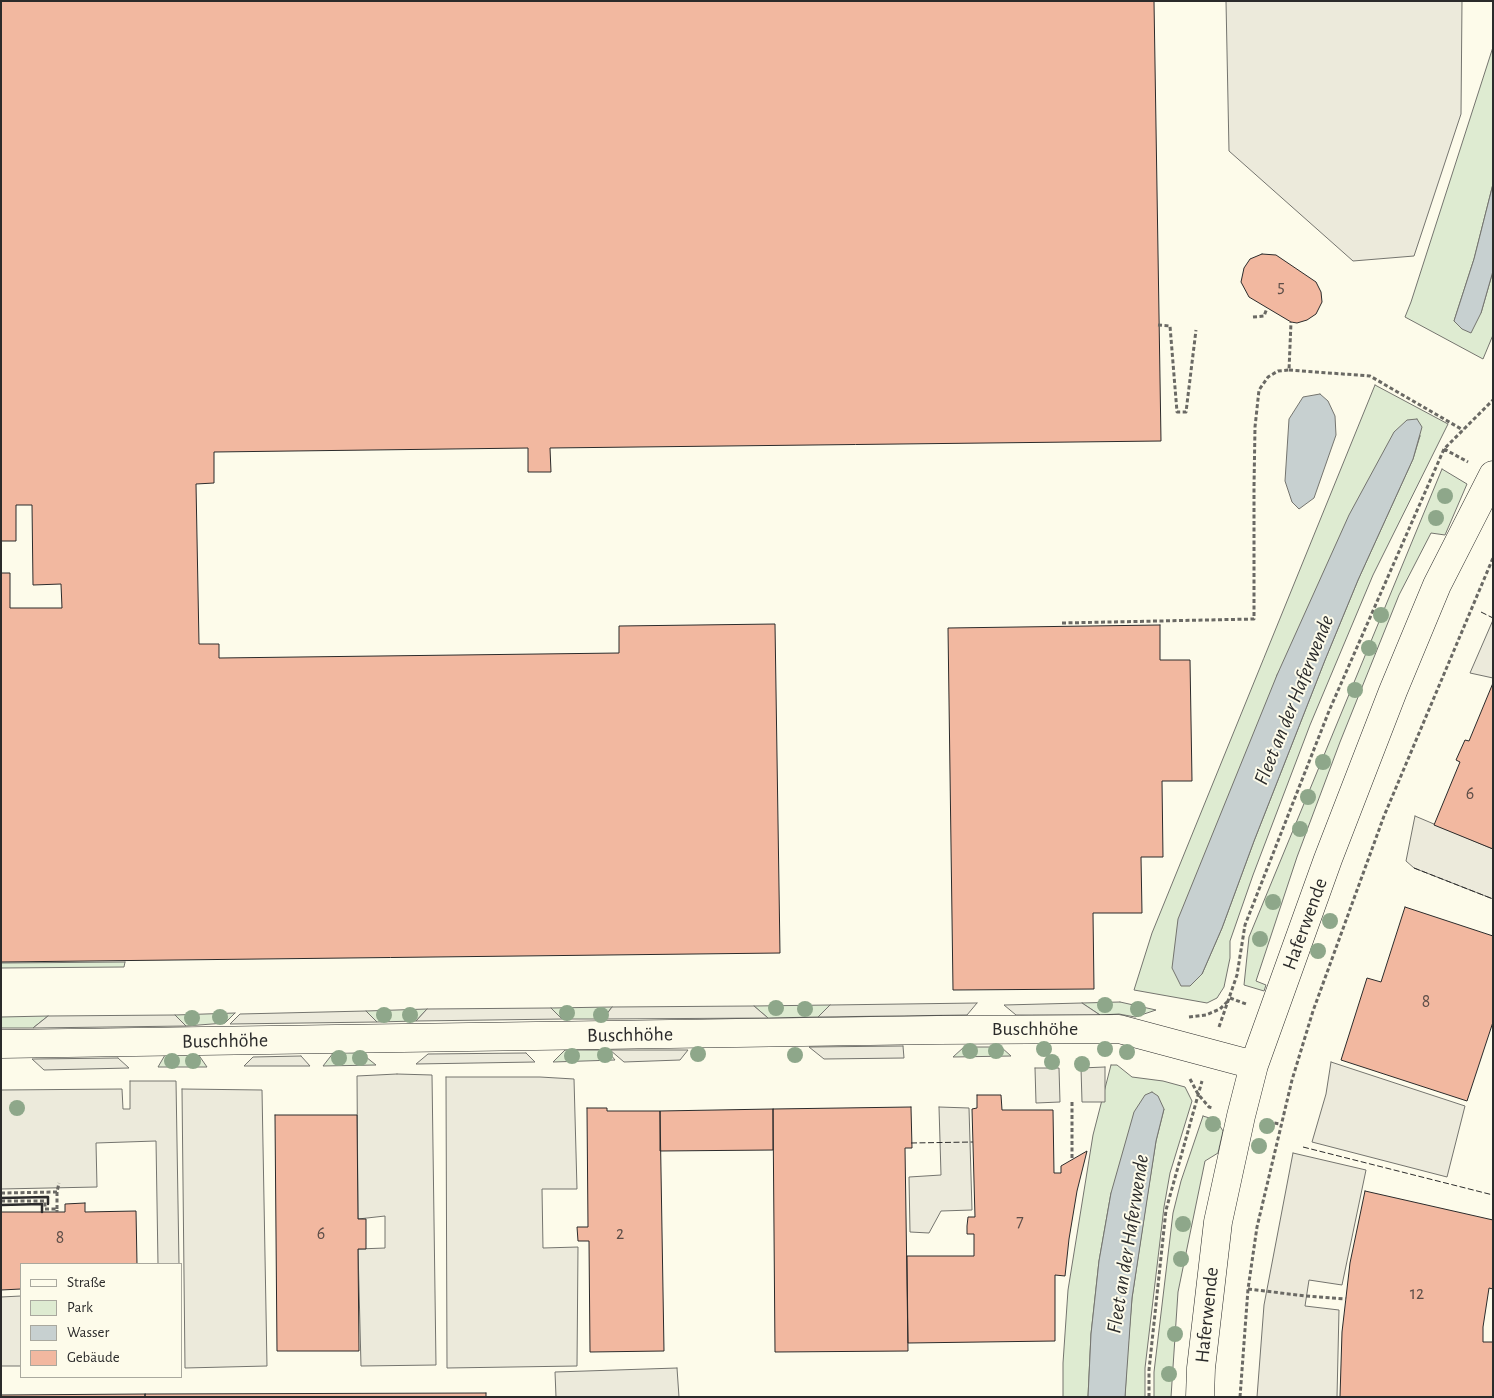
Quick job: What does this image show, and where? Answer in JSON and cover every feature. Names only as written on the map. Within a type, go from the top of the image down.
[{"type":"street","name":"Haferwende","points":[[1200,1397],[1201,1368],[1218,1222],[1254,1065],[1328,859],[1393,691],[1437,586],[1493,475]]},
{"type":"street","name":"Buschhöhe","points":[[1,1044],[927,1030],[1119,1029],[1254,1065]]},
{"type":"path","points":[[1253,317],[1264,316],[1267,308]]},
{"type":"path","points":[[1289,370],[1291,322]]},
{"type":"path","points":[[1158,325],[1170,326],[1178,412],[1186,412],[1196,330]]},
{"type":"path","points":[[1062,623],[1254,619],[1254,447],[1259,390],[1268,377],[1278,371],[1289,370],[1370,376],[1463,430]]},
{"type":"path","points":[[1186,1017],[1206,1015],[1220,1009],[1230,998],[1237,975],[1246,925],[1328,711],[1444,449],[1493,400]]},
{"type":"path","points":[[1240,1397],[1248,1289],[1257,1227],[1280,1124],[1313,1011],[1384,816],[1493,558]]},
{"type":"path","points":[[1149,1397],[1166,1210],[1198,1094]]},
{"type":"path","points":[[1072,1102],[1072,1160]]},
{"type":"path","points":[[1,1201],[45,1201],[45,1209],[57,1210],[59,1183]]},
{"type":"path","points":[[1,1194],[57,1192]]},
{"type":"path","points":[[1248,1289],[1346,1299]]},
{"type":"green space","points":[[1493,47],[1493,184],[1474,259],[1454,321],[1481,313],[1493,271],[1493,335],[1483,359],[1405,317]]},
{"type":"green space","points":[[1375,385],[1448,424],[1373,575],[1310,725],[1230,941],[1230,958],[1224,987],[1217,998],[1207,1003],[1134,990],[1152,933]],"holes":[[[1420,436],[1413,459],[1358,580],[1325,660],[1222,928],[1202,974],[1277,675]]]},
{"type":"green space","points":[[1442,469],[1467,484],[1445,535],[1431,533],[1399,595],[1340,742],[1297,857],[1256,981],[1266,985],[1264,991],[1244,985],[1249,937]]},
{"type":"green space","points":[[125,962],[124,967],[1,968],[1,963]]},
{"type":"green space","points":[[1120,1002],[1156,1010],[1135,1017],[1119,1014],[1100,1015],[1082,1003]]},
{"type":"green space","points":[[830,1005],[818,1017],[768,1018],[754,1006]]},
{"type":"green space","points":[[612,1007],[603,1019],[562,1019],[551,1008]]},
{"type":"green space","points":[[427,1009],[416,1021],[377,1022],[366,1011]]},
{"type":"green space","points":[[235,1013],[225,1023],[186,1026],[175,1015]]},
{"type":"green space","points":[[48,1016],[33,1028],[1,1028],[1,1017]]},
{"type":"green space","points":[[964,1047],[1001,1047],[1011,1056],[953,1057]]},
{"type":"green space","points":[[565,1050],[607,1050],[615,1060],[553,1062]]},
{"type":"green space","points":[[334,1052],[361,1053],[376,1065],[323,1066]]},
{"type":"green space","points":[[198,1054],[207,1067],[158,1067],[165,1055]]},
{"type":"green space","points":[[1111,1065],[1117,1065],[1132,1077],[1163,1081],[1185,1087],[1192,1101],[1170,1173],[1164,1207],[1145,1368],[1145,1397],[1125,1397],[1127,1358],[1132,1298],[1156,1141],[1164,1109],[1111,1193],[1099,1261],[1091,1334],[1088,1397],[1063,1397],[1063,1363],[1068,1290],[1093,1135]]},
{"type":"green space","points":[[1203,1116],[1216,1120],[1223,1131],[1218,1153],[1205,1161],[1178,1292],[1171,1397],[1154,1397],[1154,1372],[1173,1213],[1181,1181]]},
{"type":"shaded area","points":[[1226,1],[1462,1],[1461,114],[1414,256],[1353,261],[1229,151]]},
{"type":"shaded area","points":[[1493,620],[1493,678],[1470,673]]},
{"type":"shaded area","points":[[1415,816],[1493,849],[1493,899],[1414,868],[1406,861]]},
{"type":"shaded area","points":[[977,1003],[967,1015],[818,1017],[830,1005]]},
{"type":"shaded area","points":[[1082,1003],[1100,1015],[1016,1015],[1004,1005]]},
{"type":"shaded area","points":[[754,1006],[768,1018],[603,1019],[612,1007]]},
{"type":"shaded area","points":[[551,1008],[562,1019],[416,1021],[427,1009]]},
{"type":"shaded area","points":[[366,1011],[377,1022],[230,1024],[240,1014]]},
{"type":"shaded area","points":[[175,1015],[186,1026],[33,1028],[48,1016]]},
{"type":"shaded area","points":[[903,1046],[904,1058],[824,1059],[809,1047]]},
{"type":"shaded area","points":[[610,1050],[688,1050],[680,1060],[624,1062]]},
{"type":"shaded area","points":[[526,1053],[535,1062],[416,1064],[428,1054]]},
{"type":"shaded area","points":[[301,1056],[310,1066],[244,1066],[253,1057]]},
{"type":"shaded area","points":[[118,1058],[129,1068],[44,1070],[32,1059]]},
{"type":"shaded area","points":[[1331,1062],[1465,1106],[1447,1177],[1312,1142],[1326,1094]]},
{"type":"shaded area","points":[[1105,1067],[1105,1102],[1082,1102],[1081,1068]]},
{"type":"shaded area","points":[[1035,1068],[1059,1068],[1060,1102],[1036,1103]]},
{"type":"shaded area","points":[[432,1075],[436,1365],[361,1366],[358,1249],[385,1248],[385,1216],[358,1219],[357,1076]]},
{"type":"shaded area","points":[[446,1077],[574,1079],[577,1189],[542,1189],[543,1248],[578,1247],[577,1366],[447,1368]]},
{"type":"shaded area","points":[[130,1081],[176,1081],[179,1263],[158,1263],[156,1141],[96,1143],[97,1187],[1,1189],[1,1090],[122,1089],[123,1109],[130,1109]]},
{"type":"shaded area","points":[[182,1089],[262,1090],[267,1366],[185,1368]]},
{"type":"shaded area","points":[[939,1107],[969,1108],[972,1210],[941,1211],[929,1233],[910,1232],[909,1177],[941,1175]]},
{"type":"shaded area","points":[[1293,1153],[1366,1170],[1342,1285],[1309,1280],[1305,1306],[1339,1310],[1337,1397],[1257,1397],[1264,1305]]},
{"type":"shaded area","points":[[20,1296],[20,1366],[1,1366],[1,1297]]},
{"type":"shaded area","points":[[677,1368],[679,1397],[556,1397],[555,1372]]},
{"type":"water","points":[[1493,184],[1493,271],[1481,313],[1471,333],[1462,329],[1454,321],[1474,259]]},
{"type":"water","points":[[1320,394],[1328,401],[1335,416],[1336,435],[1314,498],[1299,509],[1292,502],[1285,481],[1289,419],[1303,397]]},
{"type":"water","name":"Fleet an der Haferwende","points":[[1417,419],[1422,427],[1413,459],[1358,580],[1325,660],[1222,928],[1202,974],[1190,986],[1181,986],[1172,968],[1178,919],[1277,675],[1349,515],[1394,432],[1407,420]]},
{"type":"water","name":"Fleet an der Haferwende","points":[[1152,1092],[1158,1096],[1164,1109],[1156,1141],[1132,1298],[1125,1397],[1088,1397],[1091,1334],[1099,1261],[1111,1193],[1134,1112],[1145,1095]]},
{"type":"building","points":[[1,1],[1154,1],[1161,441],[550,448],[551,472],[528,472],[528,448],[214,452],[214,483],[196,484],[199,644],[219,644],[219,658],[619,653],[619,626],[775,624],[780,953],[1,962],[1,573],[10,573],[10,608],[62,608],[61,584],[33,585],[32,505],[16,505],[16,541],[1,541]]},
{"type":"building","points":[[1262,254],[1276,255],[1316,282],[1321,292],[1322,302],[1316,314],[1307,320],[1297,323],[1291,322],[1249,297],[1241,282],[1244,268],[1250,259]]},
{"type":"building","points":[[1160,625],[1160,660],[1190,660],[1192,781],[1162,781],[1163,857],[1141,857],[1142,913],[1093,913],[1094,989],[953,990],[948,628]]},
{"type":"building","points":[[1493,683],[1493,849],[1434,825],[1460,762],[1456,760],[1465,740],[1469,741]]},
{"type":"building","points":[[1405,907],[1493,936],[1493,1022],[1467,1101],[1341,1060],[1367,978],[1381,982]]},
{"type":"building","points":[[977,1095],[1001,1095],[1002,1110],[1053,1110],[1054,1173],[1061,1173],[1061,1166],[1087,1151],[1077,1191],[1065,1276],[1055,1275],[1055,1341],[908,1343],[907,1256],[974,1256],[974,1234],[967,1234],[967,1226],[968,1217],[975,1217],[972,1109],[977,1108]]},
{"type":"building","points":[[911,1107],[912,1148],[905,1148],[908,1351],[775,1352],[773,1109]]},
{"type":"building","points":[[587,1108],[607,1108],[607,1111],[660,1111],[664,1351],[590,1352],[589,1241],[578,1241],[577,1227],[588,1227]]},
{"type":"building","points":[[773,1109],[773,1150],[660,1151],[660,1111]]},
{"type":"building","points":[[275,1115],[357,1115],[358,1219],[366,1219],[366,1249],[358,1249],[359,1351],[277,1351]]},
{"type":"building","points":[[1365,1191],[1493,1220],[1493,1289],[1489,1288],[1483,1327],[1483,1342],[1493,1342],[1493,1397],[1340,1397],[1342,1332],[1350,1263]]},
{"type":"building","points":[[85,1203],[85,1212],[136,1211],[137,1263],[20,1263],[20,1289],[1,1290],[1,1212],[65,1212],[65,1204]]},
{"type":"building","points":[[486,1393],[486,1397],[145,1397],[145,1394]]},
{"type":"building","points":[[145,1394],[145,1397],[1,1397],[1,1395]]},
{"type":"fence","points":[[1481,612],[1493,618]]},
{"type":"fence","points":[[1414,868],[1493,899]]},
{"type":"fence","points":[[911,1143],[973,1142]]},
{"type":"fence","points":[[1303,1147],[1493,1195]]},
{"type":"wall","points":[[1,1198],[48,1197],[48,1204]]},
{"type":"wall","points":[[1,1205],[42,1204],[42,1212]]}]
